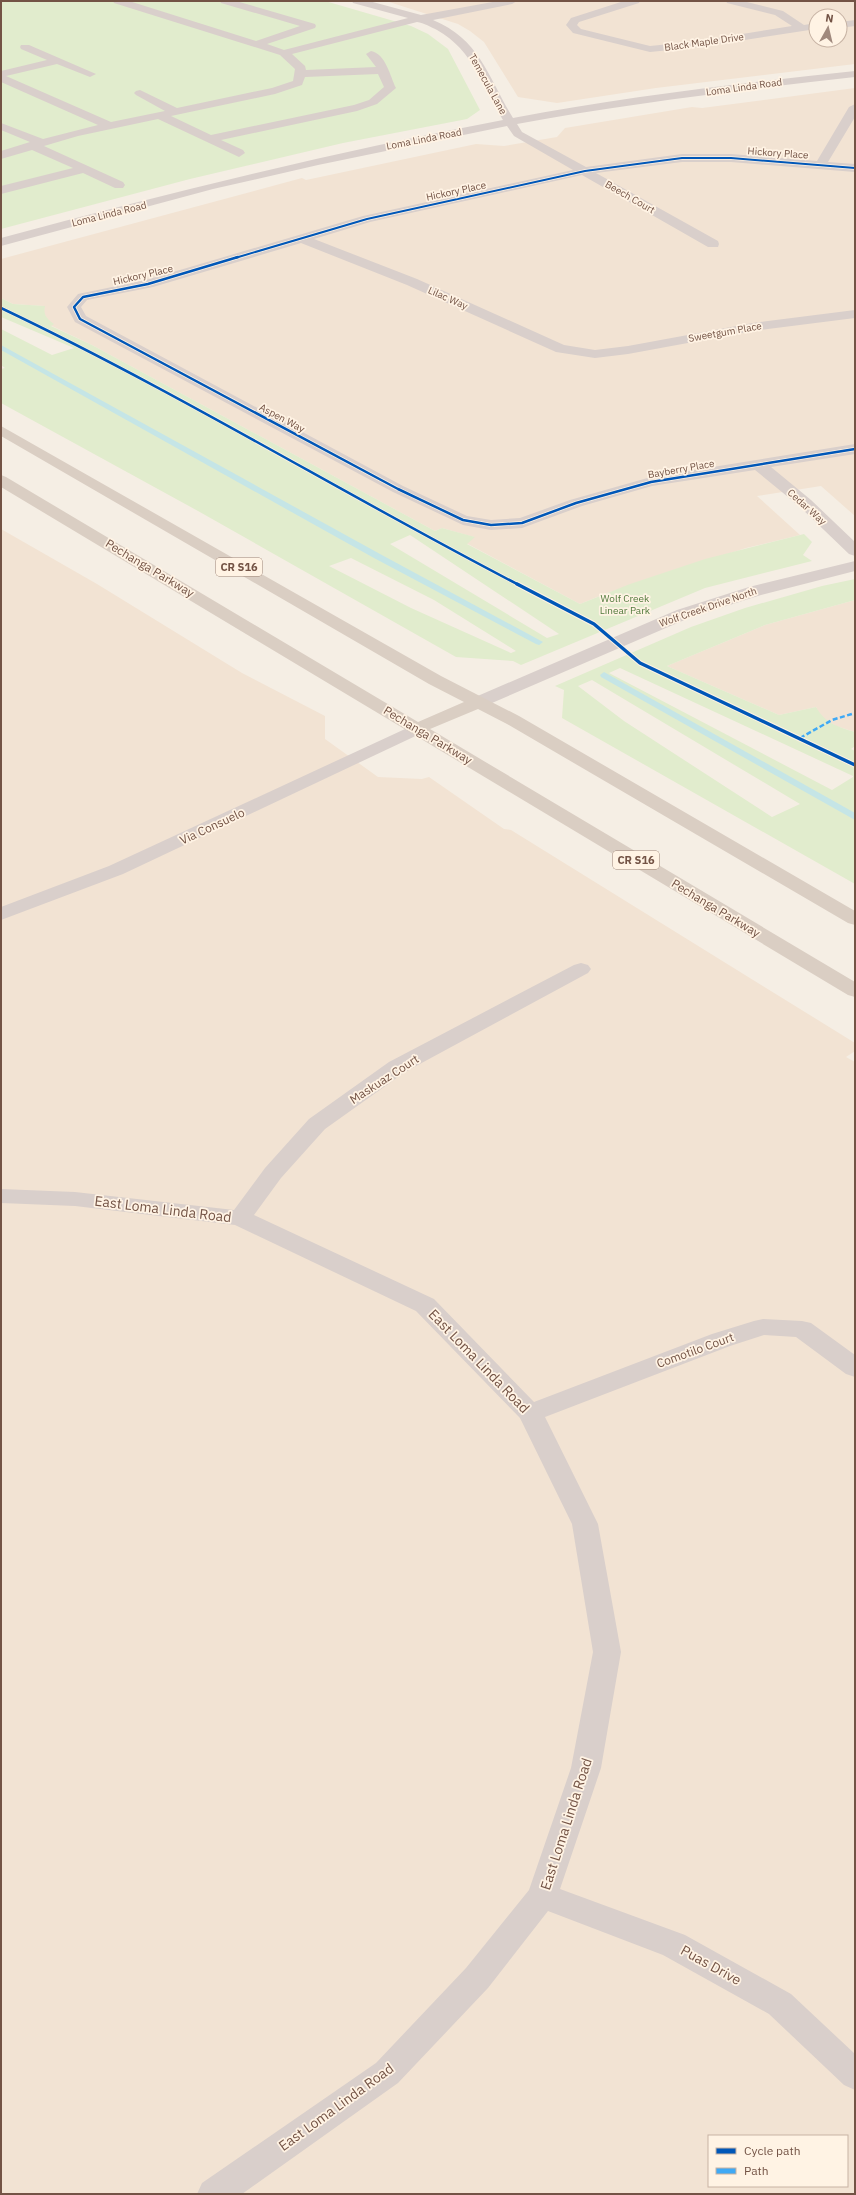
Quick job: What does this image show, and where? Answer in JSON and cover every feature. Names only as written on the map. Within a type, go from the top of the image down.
[{"type":"main road","name":"CR S16","points":[[1,430],[428,676],[479,702],[855,918]]},
{"type":"main road","name":"Pechanga Parkway","points":[[1,480],[418,728],[855,991]]},
{"type":"main road","points":[[418,728],[479,702]]},
{"type":"street","points":[[1,155],[37,144],[110,126],[275,91],[298,83],[301,68],[284,54],[118,1]]},
{"type":"street","points":[[225,1],[311,26],[256,44]]},
{"type":"street","name":"Temecula Lane","points":[[357,1],[439,27],[458,38],[472,54],[509,122]]},
{"type":"street","points":[[417,19],[428,12],[471,1]]},
{"type":"street","points":[[488,1],[500,3]]},
{"type":"street","points":[[284,54],[417,19],[442,16],[512,1]]},
{"type":"street","name":"Black Maple Drive","points":[[635,1],[575,20],[571,25],[578,31],[650,49],[699,44],[808,27]]},
{"type":"street","points":[[731,1],[779,13],[803,28]]},
{"type":"street","points":[[755,7],[772,1]]},
{"type":"street","points":[[25,47],[90,74]]},
{"type":"street","points":[[209,139],[357,108],[373,102],[390,88],[378,60],[370,54]]},
{"type":"street","points":[[2,79],[58,61]]},
{"type":"street","points":[[300,74],[383,70]]},
{"type":"street","name":"Loma Linda Road","points":[[1,242],[331,157],[509,122],[727,89],[855,74]]},
{"type":"street","points":[[2,79],[110,126]]},
{"type":"street","points":[[140,93],[176,112]]},
{"type":"street","points":[[821,164],[855,107]]},
{"type":"street","points":[[159,115],[239,153]]},
{"type":"street","name":"Beech Court","points":[[509,122],[518,134],[713,244]]},
{"type":"street","points":[[1,126],[118,185]]},
{"type":"street","name":"Hickory Place","points":[[74,308],[83,297],[148,284],[367,219],[585,171],[682,158],[731,158],[821,164],[855,168]]},
{"type":"street","points":[[1,190],[84,169]]},
{"type":"street","name":"Lilac Way","points":[[301,238],[412,282],[561,349],[595,354]]},
{"type":"street","name":"Aspen Way","points":[[74,308],[80,318],[398,489],[463,520],[491,525]]},
{"type":"street","name":"Sweetgum Place","points":[[595,354],[628,350],[753,327],[855,314]]},
{"type":"street","name":"Bayberry Place","points":[[491,525],[522,523],[576,503],[651,482],[855,449]]},
{"type":"street","name":"Cedar Way","points":[[759,465],[805,504],[855,551]]},
{"type":"street","name":"Wolf Creek Drive North","points":[[479,702],[684,614],[755,590],[855,566]]},
{"type":"street","name":"Via Consuelo","points":[[1,914],[116,870],[418,728]]},
{"type":"street","name":"Maskuaz Court","points":[[240,1218],[273,1173],[317,1124],[397,1067],[581,969]]},
{"type":"street","name":"East Loma Linda Road","points":[[1,1196],[75,1199],[240,1218],[425,1305],[530,1413],[585,1524],[607,1652],[586,1768],[542,1896],[477,1978],[388,2073],[214,2194]]},
{"type":"street","name":"Comotilo Court","points":[[530,1413],[721,1340],[763,1327],[802,1329],[855,1368]]},
{"type":"street","name":"Puas Drive","points":[[542,1896],[674,1945],[780,2004],[855,2075]]},
{"type":"shaded area","points":[[386,1],[855,1],[855,64],[656,88],[557,103],[518,97],[484,42],[458,24]]},
{"type":"shaded area","points":[[855,88],[855,516],[821,486],[757,496],[800,535],[746,548],[607,593],[580,604],[466,543],[474,537],[442,528],[435,531],[92,345],[50,325],[44,313],[44,306],[13,304],[1,298],[1,259],[302,178],[306,180],[476,144],[504,146],[557,137],[565,128],[692,107],[702,108]]},
{"type":"shaded area","points":[[1,529],[97,584],[242,673],[325,716],[325,739],[378,777],[422,779],[429,777],[504,829],[511,830],[855,1043],[855,1051],[846,1057],[855,1062],[855,2194],[1,2194]]},
{"type":"shaded area","points":[[855,600],[855,732],[836,726],[821,717],[816,707],[779,715],[667,666],[765,625]]},
{"type":"green space","points":[[1,1],[325,1],[411,26],[428,34],[448,49],[480,110],[467,119],[343,143],[190,179],[1,229]]},
{"type":"green space","name":"Wolf Creek Linear Park","points":[[1,298],[13,304],[45,306],[46,316],[54,324],[51,326],[92,345],[435,531],[442,528],[475,537],[467,544],[580,604],[630,584],[705,559],[804,534],[812,542],[803,555],[812,561],[705,588],[521,665],[513,661],[456,657],[198,511],[1,403],[1,369],[5,368],[1,365],[1,329],[52,355],[74,348],[1,317]],"holes":[[[410,535],[559,634],[547,638],[390,544]],[[351,558],[434,600],[516,651],[511,653],[411,608],[329,566]]]},
{"type":"green space","points":[[855,579],[855,600],[765,625],[667,666],[779,715],[816,707],[832,724],[855,732],[855,746],[851,749],[855,751],[855,884],[562,718],[564,690],[555,686],[691,627],[745,608],[822,586]],"holes":[[[620,668],[853,776],[853,777],[832,790],[609,673]],[[592,680],[800,804],[772,817],[624,721],[578,686]]]},
{"type":"waterway","points":[[1,347],[377,556],[539,642]]},
{"type":"waterway","points":[[604,675],[855,817]]},
{"type":"marked path","points":[[800,738],[832,720],[855,713]]},
{"type":"cycle path","points":[[855,168],[731,158],[682,158],[585,171],[367,219],[148,284],[83,297],[74,307],[80,319],[398,489],[463,520],[491,525],[522,523],[576,503],[651,482],[855,449]]},
{"type":"cycle path","points":[[1,308],[81,346],[434,541],[594,624],[640,663],[855,765]]}]
